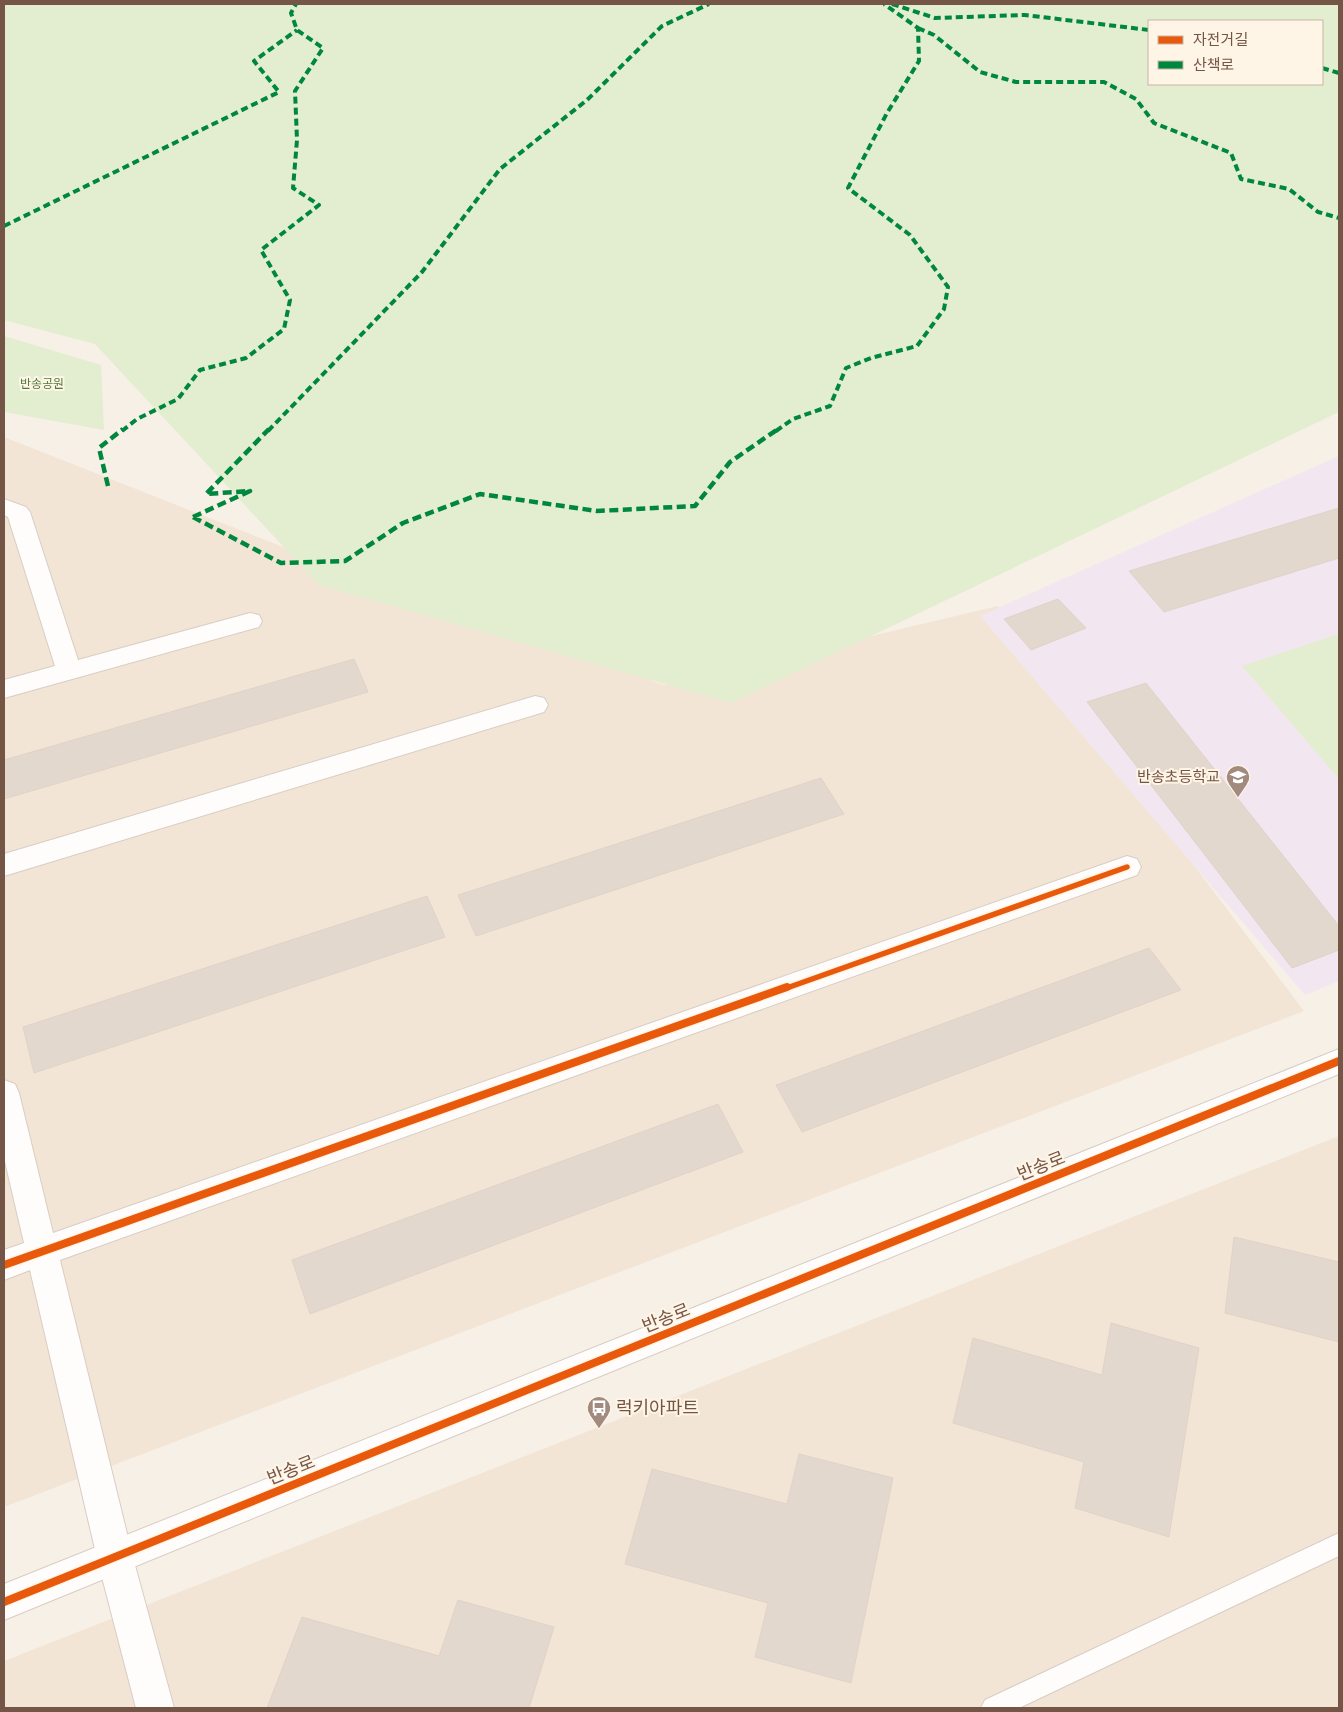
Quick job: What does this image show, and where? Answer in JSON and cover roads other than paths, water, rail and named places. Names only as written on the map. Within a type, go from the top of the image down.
[{"type":"street","points":[[4,507],[18,512],[69,670]]},
{"type":"street","points":[[4,688],[250,621]]},
{"type":"street","points":[[4,865],[535,705]]},
{"type":"street","points":[[4,1266],[1126,867]]},
{"type":"street","name":"반송로","points":[[4,1602],[1339,1061]]},
{"type":"street","points":[[4,1093],[114,1558],[155,1708]]},
{"type":"lane","points":[[993,1708],[1339,1544]]},
{"type":"place","name":"반송초등학교","points":[[1238,798]]},
{"type":"place","name":"럭키아파트","points":[[599,1429]]},
{"type":"park label","name":"반송공원","points":[[42,384]]}]
